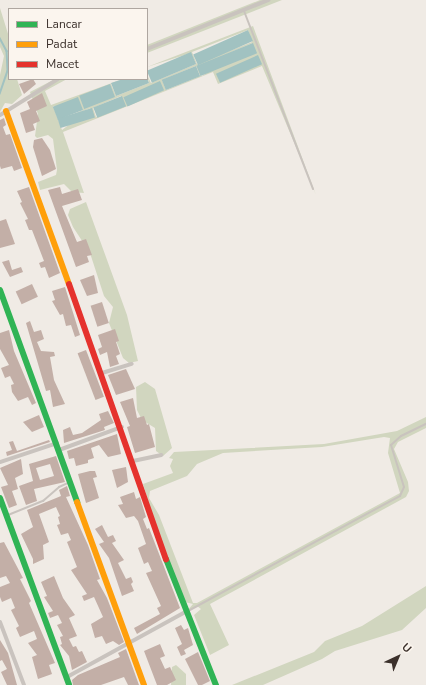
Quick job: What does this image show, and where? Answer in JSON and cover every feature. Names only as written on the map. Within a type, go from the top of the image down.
[{"type":"street","points":[[148,49],[268,0]]},
{"type":"street","points":[[56,80],[3,113],[122,427],[159,542],[216,685]]},
{"type":"street","points":[[0,290],[57,443],[69,483],[144,685]]},
{"type":"street","points":[[102,373],[132,364]]},
{"type":"street","points":[[59,450],[122,427]]},
{"type":"street","points":[[0,462],[57,443]]},
{"type":"street","points":[[133,461],[160,455]]},
{"type":"street","points":[[0,498],[69,685]]},
{"type":"street","points":[[67,677],[187,611]]},
{"type":"street","points":[[0,622],[24,685]]},
{"type":"lane","points":[[244,10],[313,189]]},
{"type":"lane","points":[[187,611],[400,496],[404,487],[392,445],[401,436],[426,424]]},
{"type":"lane","points":[[7,516],[43,502],[59,487],[69,483]]},
{"type":"green space","points":[[260,0],[282,0],[148,53],[148,45]]},
{"type":"green space","points":[[0,8],[8,34],[8,80],[17,80],[22,95],[12,104],[5,103],[0,112],[0,75],[4,56],[0,47]]},
{"type":"green space","points":[[253,26],[316,195],[262,66],[218,84],[213,72],[63,132],[84,193],[72,192],[64,184],[40,190],[38,182],[56,175],[57,170],[53,139],[48,135],[37,138],[35,136],[38,114],[30,92],[53,80],[65,80],[45,91],[51,105],[121,80],[111,84],[116,96],[149,83],[148,77],[151,83],[196,64],[191,53],[148,67]],"holes":[[[248,30],[252,42],[197,64],[192,52]],[[253,43],[202,76],[201,76],[198,66]],[[196,66],[200,76],[166,90],[162,80]],[[121,96],[125,106],[96,117],[93,108]],[[53,106],[83,110],[60,120],[91,108],[62,130]]]},
{"type":"green space","points":[[86,202],[127,315],[138,361],[129,363],[123,358],[109,323],[113,307],[104,296],[90,253],[73,227],[68,215],[70,209]]},
{"type":"green space","points":[[145,382],[155,389],[172,448],[163,456],[156,451],[155,428],[142,420],[137,410],[136,387]]},
{"type":"green space","points":[[426,417],[426,428],[398,442],[394,449],[408,482],[409,491],[406,497],[210,604],[229,645],[210,655],[194,615],[201,609],[197,606],[187,611],[193,604],[185,602],[163,549],[143,484],[173,473],[170,466],[173,459],[169,458],[174,452],[324,444],[397,431]],"holes":[[[384,437],[390,438],[388,453],[400,493],[197,603],[193,603],[159,515],[149,498],[150,491],[187,476],[197,464],[223,453],[322,447]]]},
{"type":"green space","points":[[426,586],[426,608],[402,630],[335,651],[322,659],[263,685],[232,685],[314,652],[325,641],[362,626]]},
{"type":"green space","points":[[176,665],[186,674],[186,685],[171,685],[172,667]]},
{"type":"water","points":[[248,30],[253,41],[198,65],[193,54]]},
{"type":"water","points":[[253,43],[257,53],[201,76],[196,66]]},
{"type":"water","points":[[191,52],[196,64],[152,83],[148,74],[148,70]]},
{"type":"water","points":[[258,55],[262,64],[220,83],[216,74]]},
{"type":"water","points":[[196,66],[200,76],[166,90],[162,80]]},
{"type":"water","points":[[120,80],[148,80],[149,83],[116,96],[111,83]]},
{"type":"water","points":[[160,81],[164,90],[128,106],[123,97]]},
{"type":"water","points":[[110,84],[115,97],[84,109],[79,96]]},
{"type":"water","points":[[122,96],[126,106],[97,118],[93,108]]},
{"type":"water","points":[[78,97],[83,110],[58,120],[53,107]]},
{"type":"water","points":[[92,108],[95,118],[60,128],[58,119]]},
{"type":"building","points":[[34,80],[36,84],[24,94],[19,84]]},
{"type":"building","points":[[42,93],[47,106],[36,111],[40,121],[33,124],[35,130],[26,133],[20,113],[30,109],[27,102]]},
{"type":"building","points":[[4,118],[6,125],[3,127],[6,135],[10,134],[22,168],[14,171],[12,166],[1,169],[0,166],[0,120]]},
{"type":"building","points":[[42,138],[50,150],[56,169],[42,176],[33,147],[34,140]]},
{"type":"building","points":[[29,187],[60,273],[49,278],[45,267],[41,268],[39,263],[44,261],[32,230],[29,230],[25,220],[28,219],[20,203],[22,202],[17,191]]},
{"type":"building","points":[[60,187],[62,194],[78,189],[82,200],[62,206],[77,242],[86,239],[92,255],[87,256],[89,262],[76,267],[48,190]]},
{"type":"building","points":[[6,219],[15,244],[0,248],[0,221]]},
{"type":"building","points":[[9,260],[12,270],[21,267],[23,272],[10,277],[2,262]]},
{"type":"building","points":[[94,275],[98,293],[87,296],[80,280]]},
{"type":"building","points":[[32,284],[38,297],[22,304],[16,292]]},
{"type":"building","points":[[65,287],[80,335],[75,337],[71,325],[66,326],[63,314],[60,315],[52,301],[55,300],[52,291]]},
{"type":"building","points":[[102,302],[109,323],[97,327],[91,306]]},
{"type":"building","points":[[30,321],[34,332],[41,330],[44,339],[37,342],[41,351],[54,352],[55,356],[50,357],[54,380],[65,404],[53,407],[50,390],[46,391],[26,323]]},
{"type":"building","points":[[115,329],[119,341],[116,342],[120,354],[116,356],[119,364],[110,367],[107,352],[100,355],[98,349],[102,347],[98,335]]},
{"type":"building","points":[[9,330],[14,351],[36,403],[32,405],[28,397],[18,401],[12,392],[11,385],[14,384],[10,376],[5,378],[1,368],[9,365],[0,349],[0,333]]},
{"type":"building","points":[[86,350],[104,397],[96,400],[78,353]]},
{"type":"building","points":[[126,369],[135,389],[116,395],[108,375]]},
{"type":"building","points":[[133,398],[137,418],[144,416],[147,425],[149,424],[155,447],[135,453],[127,427],[130,426],[120,402]]},
{"type":"building","points":[[108,411],[114,423],[104,427],[105,430],[64,443],[63,430],[70,427],[73,435],[82,433],[101,420],[99,414]]},
{"type":"building","points":[[39,415],[44,427],[32,432],[23,422]]},
{"type":"building","points":[[117,434],[121,454],[108,457],[99,445],[91,448],[94,458],[88,460],[88,463],[76,466],[74,458],[69,459],[67,451]]},
{"type":"building","points":[[49,440],[50,442],[7,456],[6,452],[12,450],[9,442],[13,441],[17,451]]},
{"type":"building","points":[[56,456],[65,482],[34,489],[37,501],[26,505],[19,486],[33,481],[29,464]],"holes":[[[50,464],[54,476],[40,480],[36,468]]]},
{"type":"building","points":[[21,459],[23,474],[15,478],[18,489],[12,491],[17,505],[9,508],[1,487],[8,485],[0,468]]},
{"type":"building","points":[[126,467],[128,482],[117,488],[112,470]]},
{"type":"building","points":[[95,471],[97,477],[93,478],[99,498],[86,503],[78,474]]},
{"type":"building","points":[[67,486],[70,496],[66,497],[88,545],[100,579],[97,580],[107,598],[124,642],[119,645],[113,641],[106,644],[102,636],[95,638],[91,624],[103,617],[94,597],[84,601],[82,596],[87,594],[71,570],[77,567],[67,542],[71,540],[68,533],[61,535],[57,525],[60,524],[58,517],[60,516],[56,507],[39,514],[49,542],[43,545],[44,559],[33,564],[33,559],[21,534],[33,527],[27,510],[61,496],[59,490]]},
{"type":"building","points":[[134,492],[136,499],[140,497],[146,517],[143,519],[147,529],[149,528],[180,608],[137,634],[134,628],[160,614],[157,608],[161,606],[146,573],[152,571],[148,562],[144,564],[138,548],[146,544],[138,521],[134,516],[126,518],[118,505],[123,504],[120,497]]},
{"type":"building","points":[[102,525],[108,537],[113,535],[116,541],[112,543],[124,560],[118,563],[126,579],[131,577],[133,582],[131,584],[134,591],[122,596],[109,558],[99,544],[104,542],[95,529]]},
{"type":"building","points":[[4,542],[23,578],[20,579],[31,601],[29,603],[55,663],[49,665],[52,674],[38,679],[32,657],[37,655],[28,643],[37,639],[34,631],[20,637],[16,628],[19,626],[11,610],[15,608],[11,598],[2,602],[0,597],[0,587],[10,583],[6,576],[0,578],[0,543]]},
{"type":"building","points":[[54,576],[63,598],[75,615],[69,618],[77,636],[69,639],[73,647],[76,646],[79,652],[82,651],[87,662],[72,670],[69,656],[60,645],[62,644],[60,637],[63,636],[57,625],[62,623],[58,615],[50,618],[48,613],[53,611],[44,597],[47,596],[41,582]]},
{"type":"building","points":[[181,625],[184,630],[188,628],[193,645],[184,650],[186,654],[181,656],[177,647],[182,644],[175,628]]},
{"type":"building","points":[[0,640],[8,653],[17,685],[7,685],[1,672],[7,669],[2,660],[0,661]]},
{"type":"building","points":[[160,644],[165,656],[160,658],[165,669],[170,667],[176,680],[167,685],[157,685],[144,651]]},
{"type":"building","points":[[126,649],[139,685],[128,685],[124,677],[101,685],[73,685],[72,680],[78,675],[120,657],[118,653]]},
{"type":"building","points":[[198,652],[210,681],[202,685],[198,685],[185,659]]},
{"type":"waterway","points":[[0,38],[7,51],[8,71],[0,94]]},
{"type":"traffic: fast","points":[[0,290],[77,502]]},
{"type":"traffic: fast","points":[[0,498],[69,685]]},
{"type":"traffic: fast","points":[[166,559],[216,685]]},
{"type":"traffic: slow","points":[[6,111],[69,284]]},
{"type":"traffic: slow","points":[[77,502],[144,685]]},
{"type":"traffic: jam","points":[[69,284],[166,559]]}]
